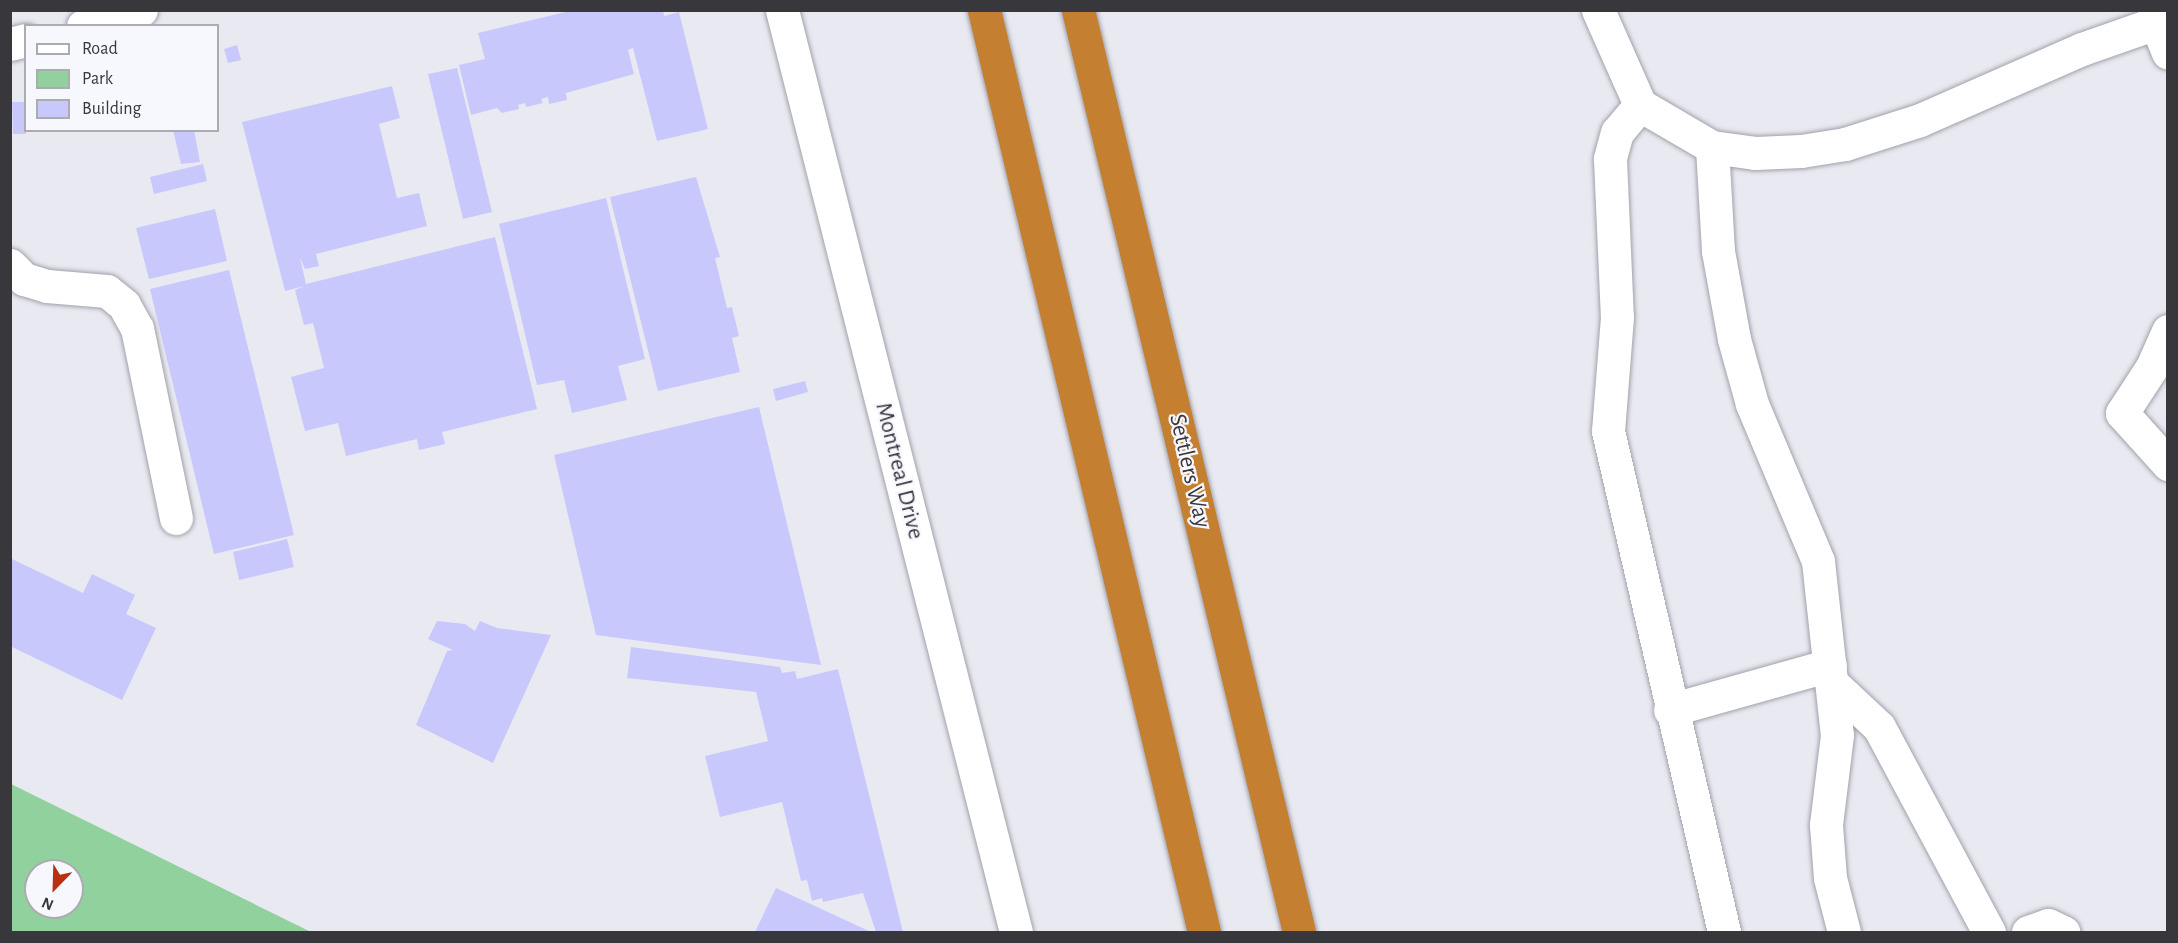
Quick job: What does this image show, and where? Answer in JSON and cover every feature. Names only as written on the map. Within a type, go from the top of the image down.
[{"type":"highway","points":[[984,10],[1204,933]]},
{"type":"highway","name":"Settlers Way","points":[[1078,10],[1299,933]]},
{"type":"street","points":[[90,24],[141,10]]},
{"type":"street","name":"Montreal Drive","points":[[782,10],[1016,933]]},
{"type":"street","points":[[1598,10],[1640,105],[1712,147],[1755,153],[1801,151],[1845,144],[1956,107],[2049,63],[2162,18],[2168,53]]},
{"type":"street","points":[[1640,105],[1617,132],[1610,159],[1617,317],[1608,431],[1670,710],[1724,933]]},
{"type":"street","points":[[1712,147],[1718,251],[1734,339],[1752,404],[1818,561],[1837,735],[1826,825],[1830,878],[1844,933]]},
{"type":"street","points":[[10,265],[24,279],[47,286],[106,291],[124,305],[137,328],[176,518]]},
{"type":"street","points":[[2168,331],[2152,367],[2122,412],[2168,464]]},
{"type":"street","points":[[1670,710],[1832,674]]},
{"type":"street","points":[[1832,674],[1879,728],[1989,933]]},
{"type":"street","points":[[2028,933],[2048,925],[2063,933]]},
{"type":"green space","points":[[10,784],[311,932],[11,932]]},
{"type":"building","points":[[574,10],[663,10],[664,16],[679,12],[708,129],[657,141],[633,48],[628,50],[634,74],[566,93],[567,100],[549,104],[548,97],[541,99],[543,103],[526,107],[525,103],[518,105],[519,109],[502,113],[497,108],[471,115],[459,65],[485,59],[478,33]]},
{"type":"building","points":[[237,45],[241,60],[228,63],[224,49]]},
{"type":"building","points":[[457,68],[492,212],[463,219],[428,74]]},
{"type":"building","points":[[392,86],[400,118],[379,124],[397,198],[419,193],[427,226],[316,254],[319,266],[305,269],[300,258],[306,284],[495,237],[537,409],[442,432],[445,444],[419,450],[417,439],[346,456],[338,423],[305,431],[291,377],[324,368],[313,323],[304,325],[295,290],[304,286],[285,291],[242,122]]},
{"type":"building","points":[[12,102],[24,102],[24,132],[26,134],[13,134]]},
{"type":"building","points":[[173,132],[194,132],[200,162],[181,164]]},
{"type":"building","points":[[203,164],[207,181],[154,194],[150,177]]},
{"type":"building","points":[[696,177],[720,257],[715,258],[727,308],[732,307],[739,336],[732,338],[740,372],[658,391],[610,197]]},
{"type":"building","points":[[606,198],[645,359],[618,366],[627,400],[572,413],[564,380],[537,385],[499,224]]},
{"type":"building","points":[[215,209],[227,261],[149,279],[136,228]]},
{"type":"building","points":[[229,270],[294,535],[214,554],[150,289]]},
{"type":"building","points":[[805,381],[808,392],[776,401],[773,389]]},
{"type":"building","points":[[759,407],[821,665],[596,635],[554,455]]},
{"type":"building","points":[[287,539],[294,567],[239,580],[233,552]]},
{"type":"building","points":[[10,558],[83,593],[92,574],[135,595],[126,614],[156,628],[122,700],[10,646]]},
{"type":"building","points":[[437,621],[465,624],[475,631],[480,621],[497,628],[551,635],[493,763],[416,725],[447,651],[453,650],[428,639]]},
{"type":"building","points":[[631,647],[780,667],[782,673],[795,671],[797,679],[838,669],[903,932],[876,932],[863,893],[823,902],[822,898],[812,901],[807,880],[801,881],[782,802],[720,817],[705,756],[768,741],[756,692],[627,678]]},
{"type":"building","points":[[776,888],[871,932],[755,932]]}]
